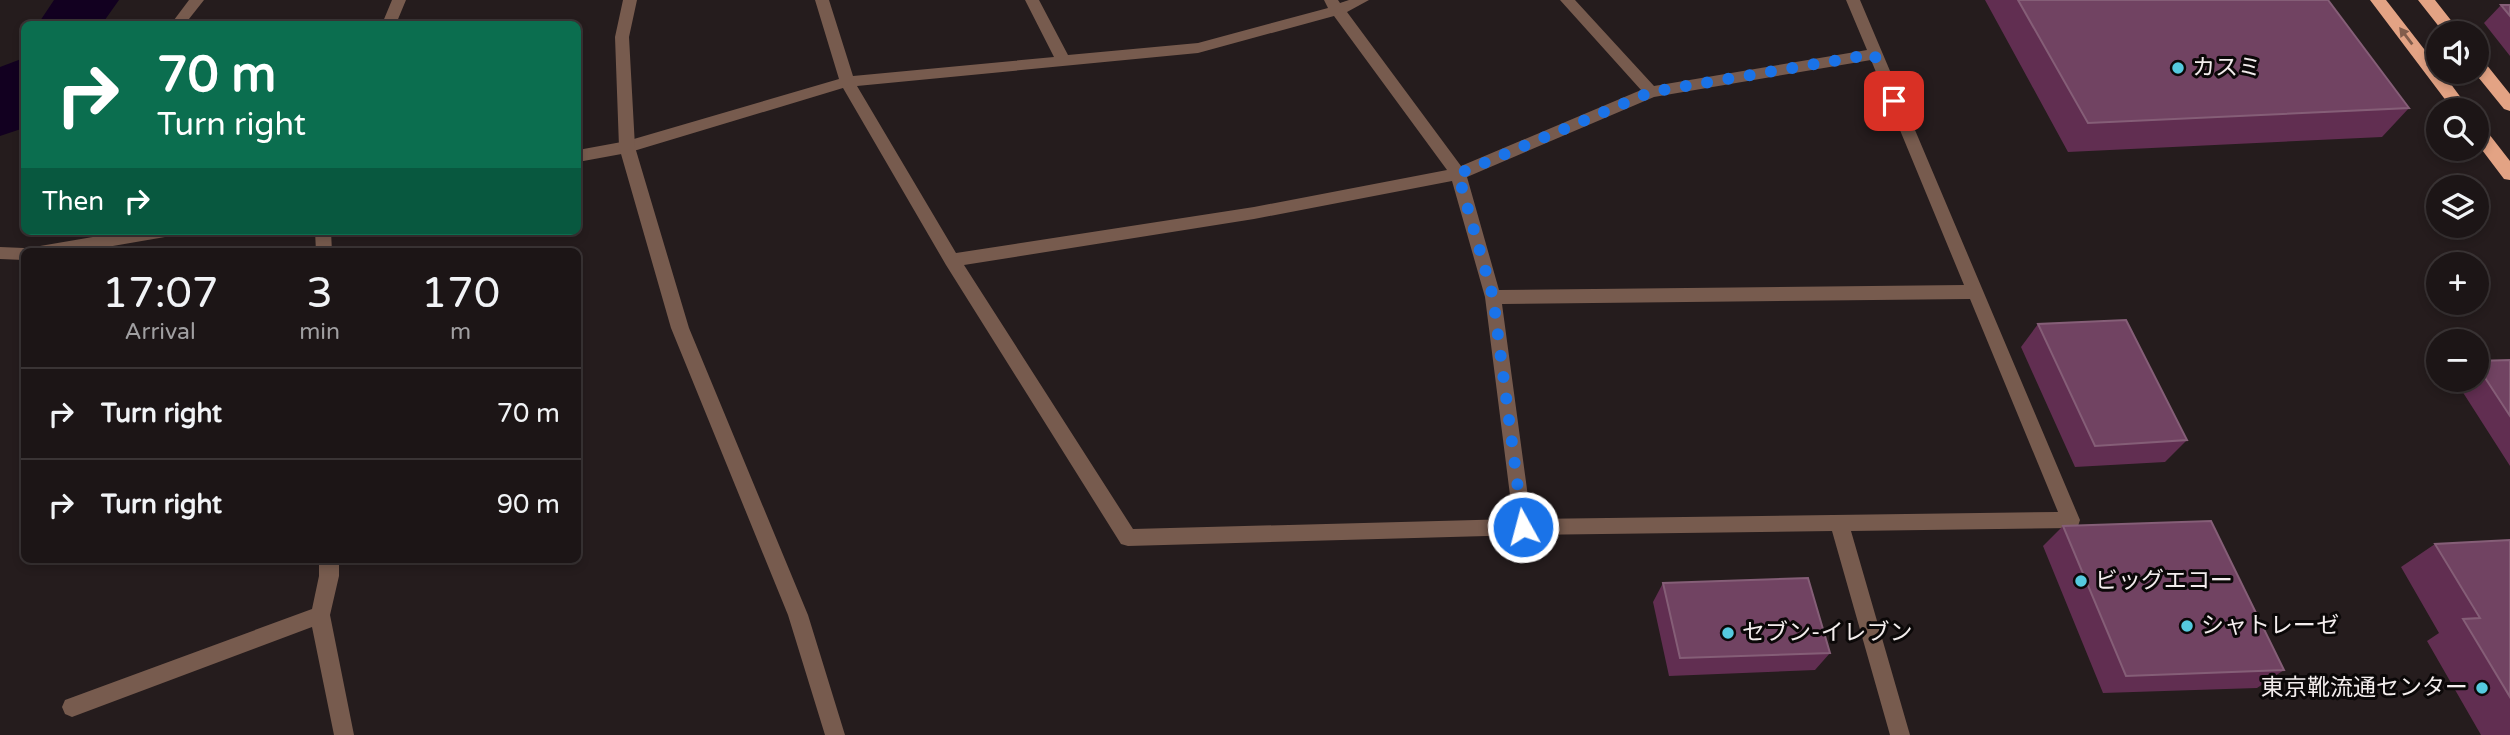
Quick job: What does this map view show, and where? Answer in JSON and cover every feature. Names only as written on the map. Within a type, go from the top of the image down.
[{"type":"highway","points":[[2378,0],[2453,98]]},
{"type":"highway","points":[[2426,0],[2443,21]]},
{"type":"highway","points":[[2489,79],[2510,105]]},
{"type":"highway","points":[[2489,146],[2510,174]]},
{"type":"street","points":[[180,21],[197,0]]},
{"type":"street","points":[[390,21],[399,0]]},
{"type":"street","points":[[630,0],[622,37],[628,147],[680,328],[798,615],[835,735]]},
{"type":"street","points":[[822,0],[847,82],[952,260],[1129,538],[1523,527],[2071,520],[1853,0]]},
{"type":"street","points":[[1032,0],[1064,61]]},
{"type":"street","points":[[581,155],[628,147],[847,82],[1198,48],[1334,5],[1362,0]]},
{"type":"street","points":[[1567,0],[1651,92]]},
{"type":"street","points":[[1334,5],[1458,174],[1493,297],[1523,527]]},
{"type":"street","points":[[952,260],[1254,213],[1458,174],[1651,92],[1874,54]]},
{"type":"street","points":[[64,248],[141,235]]},
{"type":"street","points":[[0,253],[21,254]]},
{"type":"street","points":[[1493,297],[1974,292]]},
{"type":"street","points":[[1839,523],[1900,735]]},
{"type":"street","points":[[329,563],[329,576],[320,615],[344,735]]},
{"type":"street","points":[[72,707],[320,615]]},
{"type":"building","name":"カスミ","points":[[2018,0],[2328,0],[2409,108],[2088,123]]},
{"type":"building","points":[[2501,5],[2510,5],[2510,16]]},
{"type":"building","points":[[2126,320],[2187,440],[2095,446],[2038,324]]},
{"type":"building","points":[[2510,360],[2510,416],[2489,384],[2489,361]]},
{"type":"building","points":[[2211,521],[2284,670],[2126,676],[2063,526]]},
{"type":"building","points":[[2510,540],[2510,697],[2463,619],[2480,618],[2435,544]]},
{"type":"building","points":[[1808,578],[1830,653],[1680,658],[1663,583]]},
{"type":"waterway","points":[[71,21],[88,0]]},
{"type":"waterway","points":[[0,113],[21,85]]},
{"type":"place","name":"カスミ","points":[[2178,68]]},
{"type":"place","name":"ビッグエコー","points":[[2081,581]]},
{"type":"place","name":"シャトレーゼ","points":[[2187,626]]},
{"type":"place","name":"セブン-イレブン","points":[[1728,633]]},
{"type":"place","name":"東京靴流通センター","points":[[2482,688]]},
{"type":"route","points":[[1523,527],[1493,297],[1458,174],[1651,92],[1874,54],[1894,101]]}]
